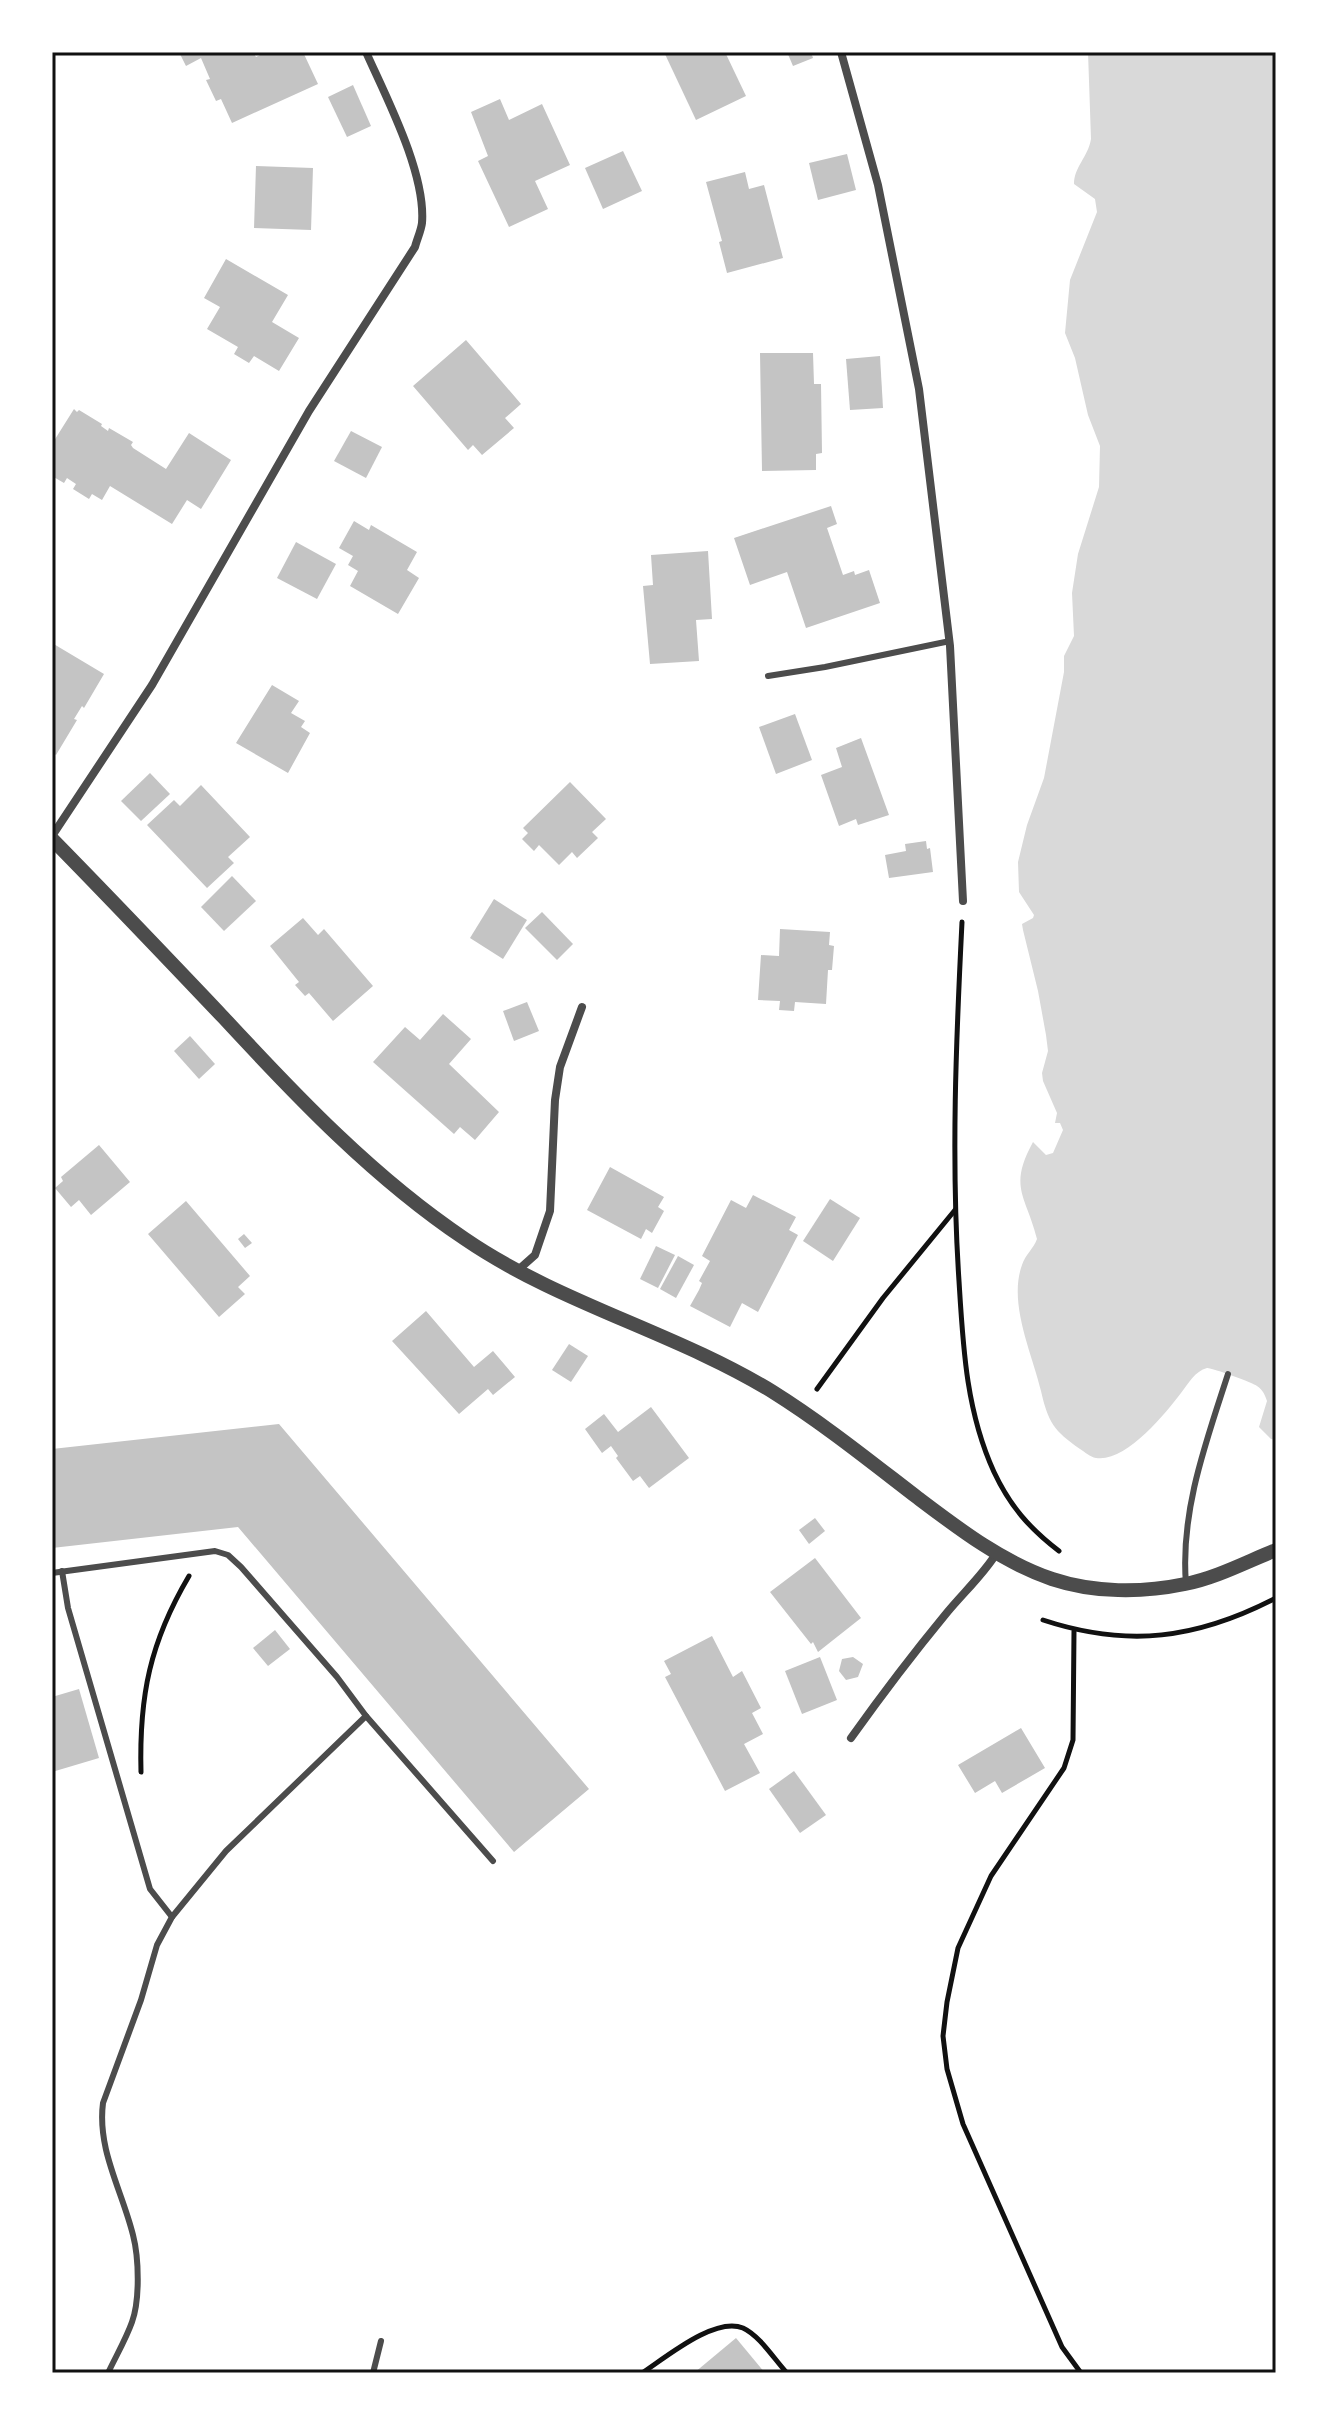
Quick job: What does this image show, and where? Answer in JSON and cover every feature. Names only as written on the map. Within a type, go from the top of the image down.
[{"type":"street","points":[[366,52],[413,167],[421,198],[422,224],[415,247],[309,411],[152,685],[52,838],[297,1096],[364,1160],[416,1203],[516,1271],[707,1356],[773,1393],[841,1439],[996,1554],[1053,1579],[1116,1591],[1186,1584],[1276,1550]]},
{"type":"street","points":[[841,52],[878,185],[919,389],[950,641],[963,901]]},
{"type":"street","points":[[516,1271],[535,1255],[550,1211],[555,1100],[560,1067],[582,1007]]},
{"type":"street","points":[[851,1738],[907,1662],[996,1554]]},
{"type":"lane","points":[[768,676],[950,641]]},
{"type":"lane","points":[[1186,1584],[1184,1558],[1188,1515],[1196,1476],[1228,1374]]},
{"type":"lane","points":[[52,1573],[215,1551],[228,1555],[337,1677],[366,1716],[493,1861]]},
{"type":"lane","points":[[62,1571],[68,1608],[150,1889],[172,1917]]},
{"type":"lane","points":[[108,2373],[133,2320],[138,2283],[134,2237],[104,2146],[102,2111],[157,1945],[172,1917],[226,1851],[366,1716]]},
{"type":"lane","points":[[373,2373],[381,2341]]},
{"type":"path","points":[[963,901],[957,1020],[955,1209],[966,1375],[974,1414],[994,1473],[1032,1530],[1059,1551]]},
{"type":"path","points":[[817,1389],[883,1298],[955,1209]]},
{"type":"path","points":[[124,1803],[141,1797],[140,1733],[154,1650],[199,1553]]},
{"type":"path","points":[[1043,1620],[1095,1635],[1166,1636],[1220,1624],[1276,1598]]},
{"type":"path","points":[[1074,1631],[1073,1740],[1069,1754],[1057,1779],[991,1876],[965,1934],[953,1969],[943,2036],[947,2069],[963,2124],[1062,2347],[1081,2373]]},
{"type":"path","points":[[642,2373],[714,2328],[726,2325],[741,2327],[753,2334],[787,2373]]},
{"type":"shaded area","points":[[1088,52],[1276,52],[1276,1440],[1259,1427],[1267,1401],[1261,1389],[1207,1368],[1195,1375],[1143,1435],[1107,1458],[1088,1454],[1053,1425],[1023,1328],[1018,1295],[1022,1265],[1037,1239],[1022,1191],[1022,1170],[1033,1142],[1046,1155],[1053,1153],[1063,1130],[1060,1123],[1055,1123],[1057,1113],[1043,1081],[1048,1051],[1046,1035],[1022,924],[1034,915],[1019,892],[1018,862],[1044,778],[1064,672],[1064,656],[1074,636],[1072,593],[1078,554],[1099,487],[1100,446],[1065,333],[1070,280],[1097,212],[1095,199],[1074,184],[1091,139]]},
{"type":"building","points":[[179,52],[253,52],[256,57],[266,52],[303,52],[318,84],[232,123],[221,99],[216,101],[206,80],[210,79],[201,58],[186,66]]},
{"type":"building","points":[[664,52],[725,52],[746,96],[696,120]]},
{"type":"building","points":[[787,52],[811,52],[813,58],[793,66]]},
{"type":"building","points":[[353,85],[371,126],[347,137],[328,97]]},
{"type":"building","points":[[500,99],[509,120],[542,104],[570,165],[535,181],[548,209],[509,227],[478,161],[488,156],[471,112]]},
{"type":"building","points":[[623,151],[642,191],[603,209],[585,168]]},
{"type":"building","points":[[847,154],[856,190],[818,200],[809,163]]},
{"type":"building","points":[[256,166],[313,168],[311,230],[254,228]]},
{"type":"building","points":[[745,172],[749,189],[764,185],[783,258],[727,273],[706,182]]},
{"type":"building","points":[[226,259],[288,295],[272,322],[299,338],[279,371],[254,356],[249,363],[234,354],[238,347],[207,329],[220,307],[204,298]]},
{"type":"building","points":[[466,340],[521,404],[505,418],[514,428],[482,455],[473,445],[468,450],[413,386]]},
{"type":"building","points":[[760,353],[813,353],[814,384],[821,384],[822,453],[816,454],[816,470],[762,471]]},
{"type":"building","points":[[880,356],[883,408],[850,410],[846,359]]},
{"type":"building","points":[[74,409],[102,424],[108,431],[109,428],[133,442],[133,448],[166,469],[189,433],[231,460],[201,509],[187,500],[172,524],[110,486],[102,500],[92,494],[89,499],[73,489],[76,484],[67,478],[64,483],[52,476],[52,444]]},
{"type":"building","points":[[351,431],[382,447],[366,478],[334,461]]},
{"type":"building","points":[[831,506],[837,524],[827,528],[843,575],[869,570],[880,603],[806,628],[787,572],[750,585],[734,538]]},
{"type":"building","points":[[354,521],[369,530],[371,525],[417,552],[407,570],[419,578],[398,614],[350,586],[358,571],[348,565],[353,556],[339,548]]},
{"type":"building","points":[[296,542],[336,564],[317,599],[277,578]]},
{"type":"building","points":[[708,551],[712,619],[696,620],[699,661],[650,664],[643,586],[653,585],[651,555]]},
{"type":"building","points":[[52,643],[104,674],[74,719],[77,720],[56,755],[52,752]]},
{"type":"building","points":[[272,685],[299,701],[291,713],[305,721],[301,727],[310,733],[288,773],[236,743]]},
{"type":"building","points":[[795,714],[812,760],[776,774],[759,727]]},
{"type":"building","points":[[861,738],[889,815],[858,825],[856,819],[839,826],[821,775],[842,767],[836,748]]},
{"type":"building","points":[[150,773],[170,794],[141,821],[121,801]]},
{"type":"building","points":[[570,782],[606,819],[592,832],[598,838],[577,858],[572,852],[559,865],[539,845],[534,851],[522,839],[528,833],[523,828]]},
{"type":"building","points":[[201,785],[250,837],[228,857],[234,863],[207,888],[147,825],[174,800],[180,806]]},
{"type":"building","points":[[926,841],[933,872],[889,878],[885,855],[906,851],[905,844]]},
{"type":"building","points":[[232,876],[256,901],[224,931],[201,907]]},
{"type":"building","points":[[494,899],[527,920],[503,959],[470,938]]},
{"type":"building","points":[[542,912],[573,944],[557,960],[525,928]]},
{"type":"building","points":[[303,918],[318,935],[324,929],[373,986],[333,1021],[309,993],[305,996],[295,985],[299,982],[270,946]]},
{"type":"building","points":[[780,929],[830,932],[829,945],[834,946],[832,970],[828,970],[826,1004],[795,1002],[794,1011],[779,1010],[780,1001],[758,1000],[761,955],[779,956]]},
{"type":"building","points":[[527,1002],[539,1031],[514,1041],[503,1011]]},
{"type":"building","points":[[443,1014],[471,1039],[449,1064],[499,1112],[475,1140],[460,1127],[454,1134],[373,1062],[405,1027],[420,1040]]},
{"type":"building","points":[[190,1036],[215,1064],[199,1079],[174,1051]]},
{"type":"building","points":[[99,1145],[130,1182],[91,1215],[79,1200],[71,1207],[55,1188],[63,1181],[61,1177]]},
{"type":"building","points":[[610,1167],[664,1197],[658,1207],[664,1211],[652,1233],[646,1229],[641,1239],[587,1210]]},
{"type":"building","points":[[753,1195],[796,1217],[789,1230],[798,1235],[758,1312],[742,1303],[730,1327],[690,1306],[710,1261],[702,1256],[731,1200],[746,1208]]},
{"type":"building","points":[[830,1199],[860,1218],[833,1261],[803,1241]]},
{"type":"building","points":[[186,1201],[250,1276],[238,1287],[245,1294],[219,1317],[148,1234]]},
{"type":"building","points":[[244,1234],[252,1243],[245,1248],[238,1239]]},
{"type":"building","points":[[656,1246],[675,1255],[658,1288],[640,1279]]},
{"type":"building","points":[[678,1256],[694,1265],[676,1298],[660,1289]]},
{"type":"building","points":[[426,1311],[474,1367],[493,1351],[515,1377],[493,1395],[488,1389],[459,1414],[392,1341]]},
{"type":"building","points":[[569,1344],[588,1356],[571,1382],[552,1370]]},
{"type":"building","points":[[651,1407],[689,1458],[649,1488],[640,1476],[633,1481],[611,1446],[602,1453],[585,1429],[604,1414],[618,1432]]},
{"type":"building","points":[[279,1424],[589,1789],[514,1852],[238,1527],[52,1548],[52,1449]]},
{"type":"building","points":[[815,1518],[825,1531],[809,1544],[799,1530]]},
{"type":"building","points":[[815,1558],[861,1618],[818,1652],[770,1592]]},
{"type":"building","points":[[275,1630],[290,1649],[268,1666],[253,1648]]},
{"type":"building","points":[[712,1636],[733,1677],[742,1671],[761,1708],[752,1713],[763,1734],[744,1744],[760,1773],[725,1791],[665,1677],[671,1674],[664,1661]]},
{"type":"building","points":[[820,1657],[837,1700],[802,1714],[785,1671]]},
{"type":"building","points":[[853,1657],[863,1664],[858,1677],[846,1680],[839,1671],[842,1659]]},
{"type":"building","points":[[79,1689],[99,1758],[52,1772],[52,1697]]},
{"type":"building","points":[[1021,1728],[1045,1768],[1002,1793],[995,1781],[975,1793],[958,1765]]},
{"type":"building","points":[[794,1771],[826,1815],[800,1833],[769,1789]]},
{"type":"building","points":[[736,2338],[765,2373],[694,2373]]}]
